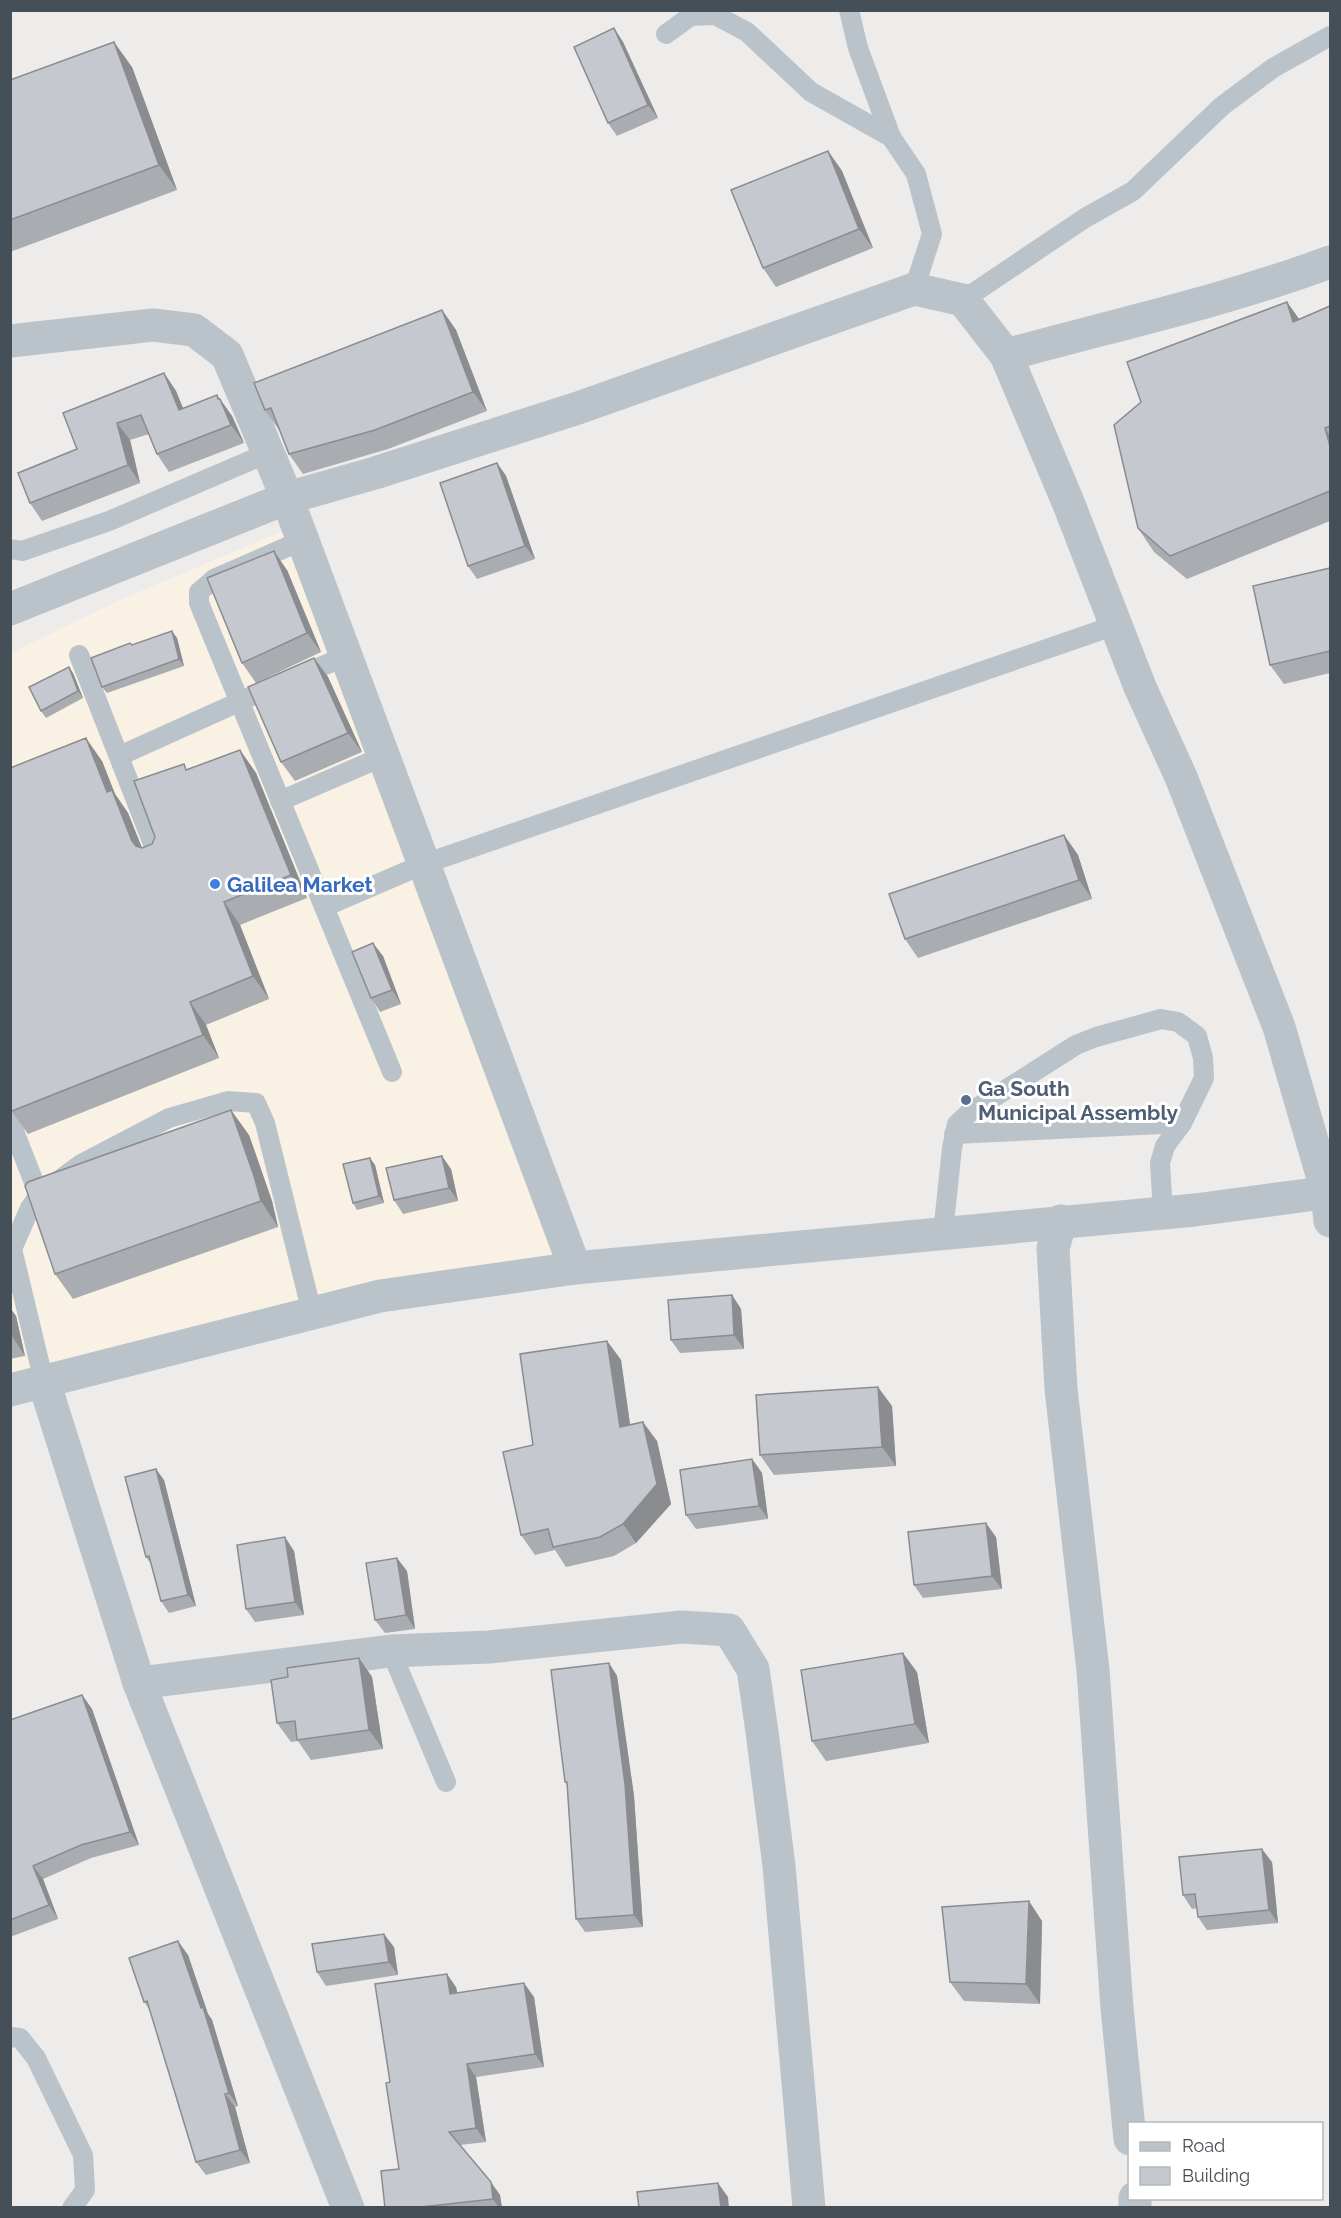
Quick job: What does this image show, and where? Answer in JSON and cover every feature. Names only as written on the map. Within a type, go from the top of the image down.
[{"type":"street","points":[[1006,355],[1225,296],[1296,275],[1330,262]]},
{"type":"street","points":[[10,609],[287,498],[375,473],[578,408],[914,289],[963,300],[1006,355],[1068,502],[1140,687],[1181,777],[1279,1027],[1329,1202],[1061,1221],[575,1268],[380,1296],[10,1390]]},
{"type":"street","points":[[10,341],[153,325],[194,330],[227,355],[287,498],[575,1268]]},
{"type":"street","points":[[1061,1221],[1053,1248],[1061,1389],[1093,1670],[1117,2008],[1128,2122]]},
{"type":"street","points":[[44,1382],[139,1683],[348,2208]]},
{"type":"street","points":[[139,1683],[391,1651],[489,1647],[682,1627],[729,1630],[753,1669],[762,1732],[779,1866],[809,2208]]},
{"type":"lane","points":[[849,10],[858,48],[891,137],[916,174],[932,234],[914,289]]},
{"type":"lane","points":[[666,34],[691,16],[715,15],[747,32],[811,92],[891,137]]},
{"type":"lane","points":[[963,300],[1086,218],[1132,191],[1222,106],[1273,68],[1330,36]]},
{"type":"lane","points":[[10,549],[22,551],[109,521],[268,453]]},
{"type":"lane","points":[[303,540],[214,579],[199,592],[199,603],[392,1072]]},
{"type":"lane","points":[[324,907],[424,864],[1116,625]]},
{"type":"lane","points":[[79,655],[159,859]]},
{"type":"lane","points":[[119,756],[346,656]]},
{"type":"lane","points":[[280,801],[384,756]]},
{"type":"lane","points":[[943,1233],[957,1124],[969,1113],[1076,1045],[1096,1037],[1161,1019],[1178,1022],[1197,1036],[1203,1058],[1204,1078],[1182,1123],[1165,1146],[1160,1162],[1163,1213]]},
{"type":"lane","points":[[44,1382],[11,1249],[30,1208],[39,1195],[81,1164],[169,1118],[228,1101],[256,1103],[265,1124],[312,1313]]},
{"type":"lane","points":[[10,1121],[39,1195]]},
{"type":"lane","points":[[954,1134],[1182,1123]]},
{"type":"lane","points":[[391,1651],[446,1782]]},
{"type":"lane","points":[[10,2037],[20,2038],[36,2058],[83,2155],[85,2190],[72,2208]]},
{"type":"shaded area","name":"Galilea Market","points":[[283,531],[563,1254],[11,1396],[11,653],[118,601]]},
{"type":"building","points":[[614,28],[648,105],[608,123],[574,47]]},
{"type":"building","points":[[114,42],[159,165],[10,220],[10,80]]},
{"type":"building","points":[[828,151],[859,229],[763,268],[731,190]]},
{"type":"building","points":[[1287,302],[1293,322],[1330,306],[1330,426],[1325,428],[1330,446],[1330,491],[1170,556],[1138,528],[1114,425],[1141,402],[1127,362]]},
{"type":"building","points":[[442,310],[473,392],[375,430],[289,454],[271,408],[265,410],[254,383]]},
{"type":"building","points":[[164,373],[179,410],[217,395],[231,425],[157,454],[141,415],[117,423],[128,465],[30,503],[18,473],[77,449],[63,413]]},
{"type":"building","points":[[497,463],[525,546],[468,566],[440,483]]},
{"type":"building","points":[[274,551],[307,633],[242,663],[207,578]]},
{"type":"building","points":[[1330,568],[1330,651],[1270,665],[1253,586]]},
{"type":"building","points":[[172,631],[179,659],[102,687],[91,658],[130,643],[132,645]]},
{"type":"building","points":[[314,658],[348,733],[281,762],[248,687]]},
{"type":"building","points":[[69,667],[78,691],[41,711],[29,687]]},
{"type":"building","points":[[86,738],[107,792],[112,790],[132,841],[136,846],[142,848],[152,844],[155,837],[134,781],[184,764],[186,770],[240,750],[291,875],[224,902],[253,976],[190,1002],[203,1035],[12,1111],[10,1107],[10,768]]},
{"type":"building","points":[[1064,835],[1079,880],[905,939],[889,894]]},
{"type":"building","points":[[373,943],[392,990],[371,998],[352,952]]},
{"type":"building","points":[[231,1110],[261,1201],[55,1274],[25,1186],[28,1182]]},
{"type":"building","points":[[442,1156],[449,1188],[394,1200],[386,1168]]},
{"type":"building","points":[[370,1158],[379,1196],[353,1203],[343,1164]]},
{"type":"building","points":[[732,1295],[734,1335],[671,1340],[668,1300]]},
{"type":"building","points":[[607,1341],[620,1427],[643,1422],[657,1484],[623,1524],[600,1537],[553,1547],[548,1529],[521,1535],[503,1452],[533,1445],[520,1354]]},
{"type":"building","points":[[878,1387],[882,1447],[760,1455],[756,1395]]},
{"type":"building","points":[[752,1459],[759,1506],[686,1515],[680,1470]]},
{"type":"building","points":[[156,1469],[188,1595],[161,1601],[149,1556],[146,1557],[125,1477]]},
{"type":"building","points":[[986,1523],[992,1576],[914,1585],[908,1532]]},
{"type":"building","points":[[285,1537],[295,1602],[246,1609],[237,1545]]},
{"type":"building","points":[[397,1558],[406,1615],[375,1620],[366,1563]]},
{"type":"building","points":[[903,1653],[915,1724],[812,1741],[801,1670]]},
{"type":"building","points":[[359,1658],[369,1730],[297,1740],[295,1721],[277,1723],[271,1680],[288,1677],[287,1668]]},
{"type":"building","points":[[609,1663],[625,1784],[634,1915],[576,1919],[567,1782],[565,1782],[551,1670]]},
{"type":"building","points":[[82,1695],[130,1832],[81,1845],[33,1866],[49,1905],[10,1920],[10,1720]]},
{"type":"building","points":[[1262,1849],[1269,1910],[1198,1917],[1195,1894],[1183,1895],[1179,1857]]},
{"type":"building","points":[[1029,1901],[1026,1984],[950,1982],[942,1907]]},
{"type":"building","points":[[384,1934],[389,1962],[317,1972],[312,1944]]},
{"type":"building","points":[[178,1941],[201,2008],[203,2007],[229,2093],[225,2094],[240,2150],[196,2162],[147,2001],[144,2002],[129,1958]]},
{"type":"building","points":[[447,1974],[450,1994],[524,1983],[535,2054],[467,2064],[476,2128],[449,2132],[491,2182],[493,2199],[412,2208],[385,2208],[381,2171],[399,2169],[386,2083],[390,2082],[375,1984]]},
{"type":"building","points":[[718,2183],[721,2208],[639,2208],[637,2192]]},
{"type":"place","name":"Galilea Market","points":[[215,884]]},
{"type":"place","name":"Ga South Municipal Assembly","points":[[966,1100]]}]
